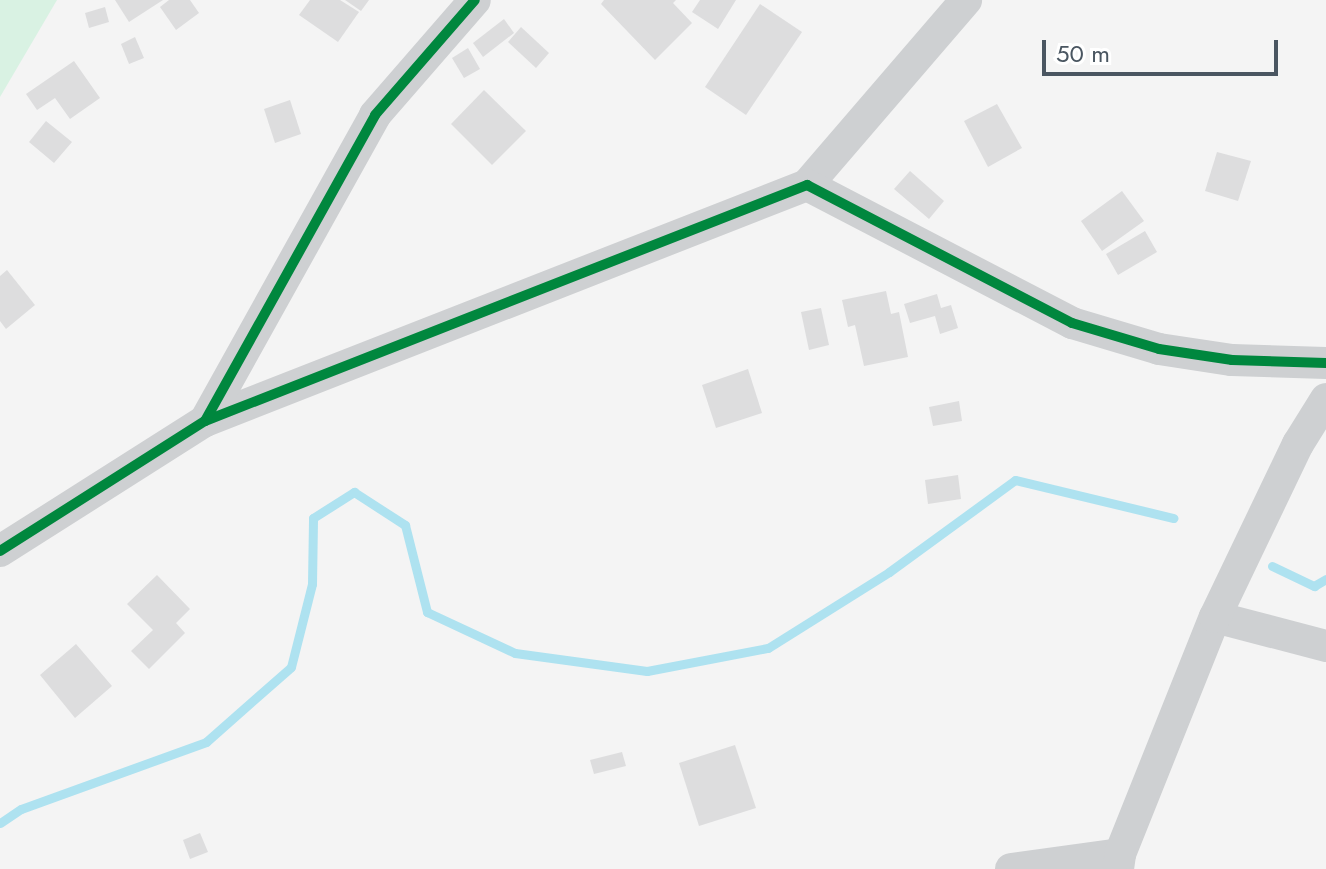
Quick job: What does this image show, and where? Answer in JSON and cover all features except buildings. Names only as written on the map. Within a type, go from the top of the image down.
[{"type":"street","points":[[205,421],[375,115],[475,0]]},
{"type":"street","points":[[0,551],[205,421],[807,185],[966,0]]},
{"type":"street","points":[[807,185],[1072,323],[1159,349],[1232,360],[1326,363]]},
{"type":"street","points":[[1011,869],[1119,861],[1215,617],[1298,444],[1326,399]]},
{"type":"street","points":[[1215,617],[1326,646]]},
{"type":"green space","points":[[0,0],[57,0],[0,97]]},
{"type":"waterway","points":[[0,823],[21,809],[206,742],[291,667],[312,584],[313,518],[354,492],[405,525],[427,612],[515,653],[647,671],[768,648],[889,572],[1015,480],[1173,518]]},
{"type":"waterway","points":[[1272,566],[1314,586],[1326,579]]},
{"type":"cycle path","points":[[0,551],[205,421],[375,115],[475,0]]},
{"type":"cycle path","points":[[205,421],[807,185],[1072,323],[1159,349],[1232,360],[1326,363]]}]
